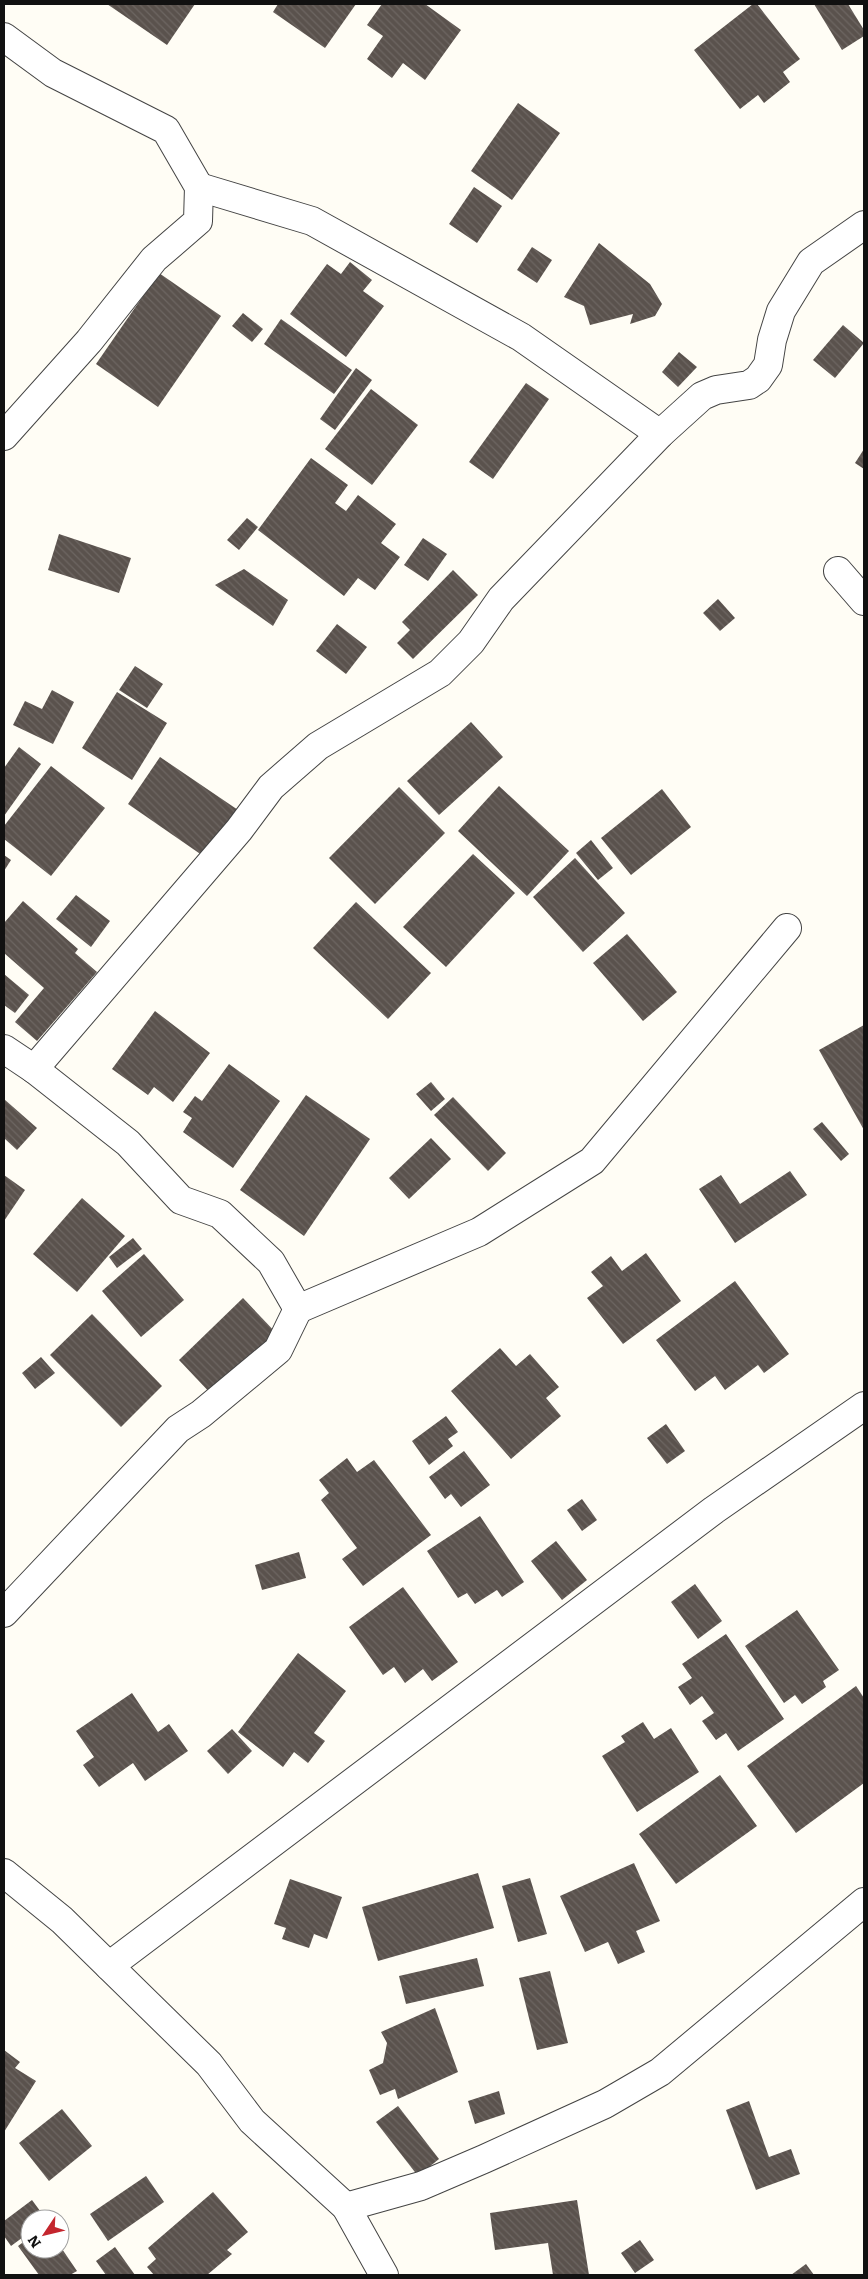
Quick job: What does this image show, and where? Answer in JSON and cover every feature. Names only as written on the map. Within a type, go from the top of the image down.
[{"type":"street","points":[[4,37],[53,73],[166,130],[199,187],[198,221],[154,259],[89,341],[4,436]]},
{"type":"street","points":[[199,187],[312,221],[521,337],[660,434]]},
{"type":"street","points":[[34,1069],[239,830],[270,787],[318,746],[440,673],[471,642],[501,599],[660,434],[702,396],[716,390],[749,385],[758,379],[768,365],[772,340],[781,311],[811,262],[864,225]]},
{"type":"street","points":[[838,571],[864,601]]},
{"type":"street","points":[[4,1613],[178,1429],[201,1414],[278,1350],[298,1310],[479,1232],[592,1161],[787,928]]},
{"type":"street","points":[[4,1049],[34,1069],[128,1143],[181,1200],[220,1214],[271,1262],[298,1310]]},
{"type":"street","points":[[108,1966],[714,1510],[864,1406]]},
{"type":"street","points":[[4,1873],[62,1920],[209,2064],[252,2120],[346,2207],[384,2275]]},
{"type":"street","points":[[346,2207],[421,2186],[484,2159],[605,2104],[660,2072],[864,1902]]},
{"type":"building","points":[[107,4],[195,4],[167,45]]},
{"type":"building","points":[[278,4],[356,4],[325,48],[273,12]]},
{"type":"building","points":[[382,4],[425,4],[461,30],[425,80],[403,63],[392,78],[367,59],[383,36],[367,25]]},
{"type":"building","points":[[753,4],[757,4],[800,59],[783,72],[790,82],[764,103],[758,95],[740,109],[694,50]]},
{"type":"building","points":[[814,4],[848,4],[864,30],[864,36],[842,50]]},
{"type":"building","points":[[518,103],[560,133],[512,200],[471,171]]},
{"type":"building","points":[[474,187],[502,206],[477,243],[449,224]]},
{"type":"building","points":[[599,243],[650,284],[662,304],[655,316],[630,324],[633,314],[590,325],[584,306],[564,297]]},
{"type":"building","points":[[532,247],[552,260],[537,283],[517,270]]},
{"type":"building","points":[[350,262],[372,280],[363,291],[384,306],[346,357],[290,314],[327,264],[341,274]]},
{"type":"building","points":[[159,273],[221,316],[158,407],[96,364]]},
{"type":"building","points":[[243,313],[263,329],[252,342],[232,326]]},
{"type":"building","points":[[281,319],[352,370],[334,394],[264,344]]},
{"type":"building","points":[[843,325],[864,343],[835,378],[813,360]]},
{"type":"building","points":[[679,352],[697,367],[678,387],[662,372]]},
{"type":"building","points":[[356,368],[372,380],[335,430],[320,419]]},
{"type":"building","points":[[526,383],[549,399],[493,479],[469,462]]},
{"type":"building","points":[[371,389],[418,425],[372,485],[325,449]]},
{"type":"building","points":[[864,449],[864,469],[855,463]]},
{"type":"building","points":[[311,458],[348,485],[335,503],[346,511],[358,495],[396,524],[381,543],[400,557],[375,590],[358,578],[344,596],[258,530]]},
{"type":"building","points":[[247,518],[258,527],[239,550],[227,540]]},
{"type":"building","points":[[59,534],[131,558],[119,593],[48,570]]},
{"type":"building","points":[[423,538],[447,554],[428,581],[404,565]]},
{"type":"building","points":[[244,569],[288,600],[273,626],[215,585]]},
{"type":"building","points":[[453,570],[478,595],[413,659],[397,643],[410,630],[402,622]]},
{"type":"building","points":[[718,599],[735,618],[720,631],[703,613]]},
{"type":"building","points":[[337,624],[367,647],[346,674],[316,651]]},
{"type":"building","points":[[135,666],[163,684],[147,708],[119,690]]},
{"type":"building","points":[[52,690],[74,702],[53,744],[13,725],[25,701],[42,709]]},
{"type":"building","points":[[117,692],[167,723],[132,780],[82,748]]},
{"type":"building","points":[[471,722],[503,757],[439,815],[407,781]]},
{"type":"building","points":[[19,747],[41,764],[4,816],[4,768]]},
{"type":"building","points":[[160,757],[241,812],[209,860],[128,804]]},
{"type":"building","points":[[51,766],[105,808],[51,876],[4,839],[4,826]]},
{"type":"building","points":[[499,786],[569,851],[527,896],[458,831]]},
{"type":"building","points":[[399,787],[445,833],[375,904],[329,858]]},
{"type":"building","points":[[662,789],[691,827],[631,875],[601,838]]},
{"type":"building","points":[[591,840],[613,868],[598,880],[576,853]]},
{"type":"building","points":[[473,854],[515,893],[446,967],[403,927]]},
{"type":"building","points":[[4,855],[11,860],[4,871]]},
{"type":"building","points":[[575,858],[625,913],[583,952],[533,897]]},
{"type":"building","points":[[76,895],[110,921],[91,947],[56,919]]},
{"type":"building","points":[[23,901],[78,949],[75,953],[97,972],[37,1041],[15,1022],[44,988],[4,953],[4,923]]},
{"type":"building","points":[[356,902],[431,973],[388,1019],[313,948]]},
{"type":"building","points":[[627,934],[677,992],[643,1021],[593,963]]},
{"type":"building","points":[[4,974],[29,995],[15,1013],[4,1005]]},
{"type":"building","points":[[155,1011],[210,1053],[173,1102],[154,1087],[148,1095],[112,1069]]},
{"type":"building","points":[[864,1025],[864,1130],[819,1050]]},
{"type":"building","points":[[229,1064],[280,1101],[233,1168],[183,1132],[192,1118],[183,1112],[195,1096],[202,1101]]},
{"type":"building","points":[[431,1082],[445,1099],[431,1111],[416,1094]]},
{"type":"building","points":[[306,1095],[370,1139],[304,1236],[240,1190]]},
{"type":"building","points":[[453,1097],[506,1153],[488,1171],[434,1115]]},
{"type":"building","points":[[4,1099],[37,1128],[17,1150],[4,1138]]},
{"type":"building","points":[[822,1122],[849,1154],[841,1161],[813,1129]]},
{"type":"building","points":[[431,1138],[451,1159],[409,1199],[389,1178]]},
{"type":"building","points":[[790,1171],[807,1195],[735,1243],[699,1189],[721,1175],[740,1204]]},
{"type":"building","points":[[4,1175],[25,1190],[4,1221]]},
{"type":"building","points":[[82,1198],[125,1236],[77,1292],[33,1254]]},
{"type":"building","points":[[133,1238],[142,1249],[117,1268],[109,1257]]},
{"type":"building","points":[[646,1253],[681,1301],[623,1344],[587,1298],[603,1286],[591,1272],[611,1256],[622,1271]]},
{"type":"building","points":[[144,1254],[184,1300],[141,1337],[102,1291]]},
{"type":"building","points":[[735,1281],[789,1354],[764,1373],[758,1365],[725,1390],[715,1376],[695,1391],[656,1340]]},
{"type":"building","points":[[243,1298],[278,1335],[214,1397],[179,1360]]},
{"type":"building","points":[[92,1314],[162,1386],[121,1427],[50,1355]]},
{"type":"building","points":[[500,1348],[516,1366],[530,1354],[559,1387],[546,1398],[561,1416],[511,1459],[451,1391]]},
{"type":"building","points":[[41,1357],[55,1373],[35,1389],[22,1373]]},
{"type":"building","points":[[446,1416],[458,1432],[448,1439],[453,1446],[429,1465],[412,1441]]},
{"type":"building","points":[[666,1424],[685,1451],[667,1464],[647,1438]]},
{"type":"building","points":[[464,1451],[490,1485],[461,1507],[451,1494],[445,1499],[429,1477]]},
{"type":"building","points":[[347,1458],[357,1472],[374,1460],[431,1535],[363,1586],[342,1559],[357,1548],[321,1500],[329,1493],[319,1480]]},
{"type":"building","points":[[582,1499],[597,1520],[582,1531],[567,1510]]},
{"type":"building","points":[[480,1516],[524,1582],[502,1597],[497,1590],[475,1604],[467,1593],[458,1598],[427,1551]]},
{"type":"building","points":[[556,1541],[587,1580],[562,1600],[531,1561]]},
{"type":"building","points":[[299,1552],[306,1578],[262,1590],[255,1565]]},
{"type":"building","points":[[695,1584],[722,1621],[698,1639],[671,1602]]},
{"type":"building","points":[[403,1587],[458,1662],[432,1681],[423,1669],[405,1683],[394,1667],[383,1675],[349,1627]]},
{"type":"building","points":[[797,1610],[839,1670],[823,1681],[826,1687],[802,1704],[795,1695],[784,1703],[745,1646]]},
{"type":"building","points":[[726,1634],[784,1719],[738,1751],[726,1733],[716,1740],[702,1721],[714,1713],[702,1696],[690,1705],[678,1687],[692,1678],[682,1664]]},
{"type":"building","points":[[298,1653],[346,1691],[314,1733],[325,1741],[308,1763],[294,1752],[283,1767],[238,1732]]},
{"type":"building","points":[[856,1686],[864,1698],[864,1783],[796,1833],[747,1766]]},
{"type":"building","points":[[132,1693],[158,1732],[169,1724],[188,1751],[145,1781],[133,1763],[99,1787],[83,1765],[94,1757],[76,1731]]},
{"type":"building","points":[[643,1722],[654,1739],[671,1728],[699,1772],[637,1812],[602,1756],[625,1742],[621,1736]]},
{"type":"building","points":[[232,1729],[252,1751],[228,1774],[207,1751]]},
{"type":"building","points":[[720,1775],[757,1826],[676,1884],[639,1834]]},
{"type":"building","points":[[634,1863],[660,1921],[636,1931],[645,1952],[618,1964],[608,1942],[585,1952],[560,1896]]},
{"type":"building","points":[[478,1873],[494,1928],[378,1961],[362,1907]]},
{"type":"building","points":[[530,1878],[547,1934],[518,1942],[502,1886]]},
{"type":"building","points":[[290,1879],[342,1897],[327,1939],[314,1934],[309,1948],[282,1939],[286,1928],[274,1924]]},
{"type":"building","points":[[477,1958],[484,1986],[406,2004],[399,1976]]},
{"type":"building","points":[[550,1971],[568,2043],[537,2050],[519,1978]]},
{"type":"building","points":[[435,2008],[458,2072],[398,2099],[395,2089],[380,2095],[369,2070],[383,2063],[387,2043],[381,2032]]},
{"type":"building","points":[[4,2050],[20,2062],[15,2068],[36,2081],[4,2132]]},
{"type":"building","points":[[499,2091],[505,2114],[475,2124],[468,2101]]},
{"type":"building","points":[[749,2101],[769,2157],[791,2149],[800,2174],[756,2190],[726,2110]]},
{"type":"building","points":[[398,2106],[439,2159],[418,2176],[376,2122]]},
{"type":"building","points":[[62,2109],[92,2146],[49,2181],[19,2143]]},
{"type":"building","points":[[146,2176],[164,2202],[108,2241],[90,2214]]},
{"type":"building","points":[[213,2192],[248,2232],[227,2250],[232,2254],[207,2275],[154,2275],[147,2267],[156,2259],[148,2248]]},
{"type":"building","points":[[32,2200],[39,2209],[20,2209]]},
{"type":"building","points":[[577,2200],[589,2275],[553,2275],[548,2243],[495,2250],[490,2213]]},
{"type":"building","points":[[20,2209],[20,2239],[11,2246],[4,2236],[4,2221]]},
{"type":"building","points":[[640,2240],[654,2260],[635,2273],[621,2253]]},
{"type":"building","points":[[115,2247],[135,2275],[106,2275],[96,2261]]},
{"type":"building","points":[[27,2259],[69,2259],[77,2271],[70,2275],[39,2275]]},
{"type":"building","points":[[806,2264],[814,2275],[791,2275]]}]
